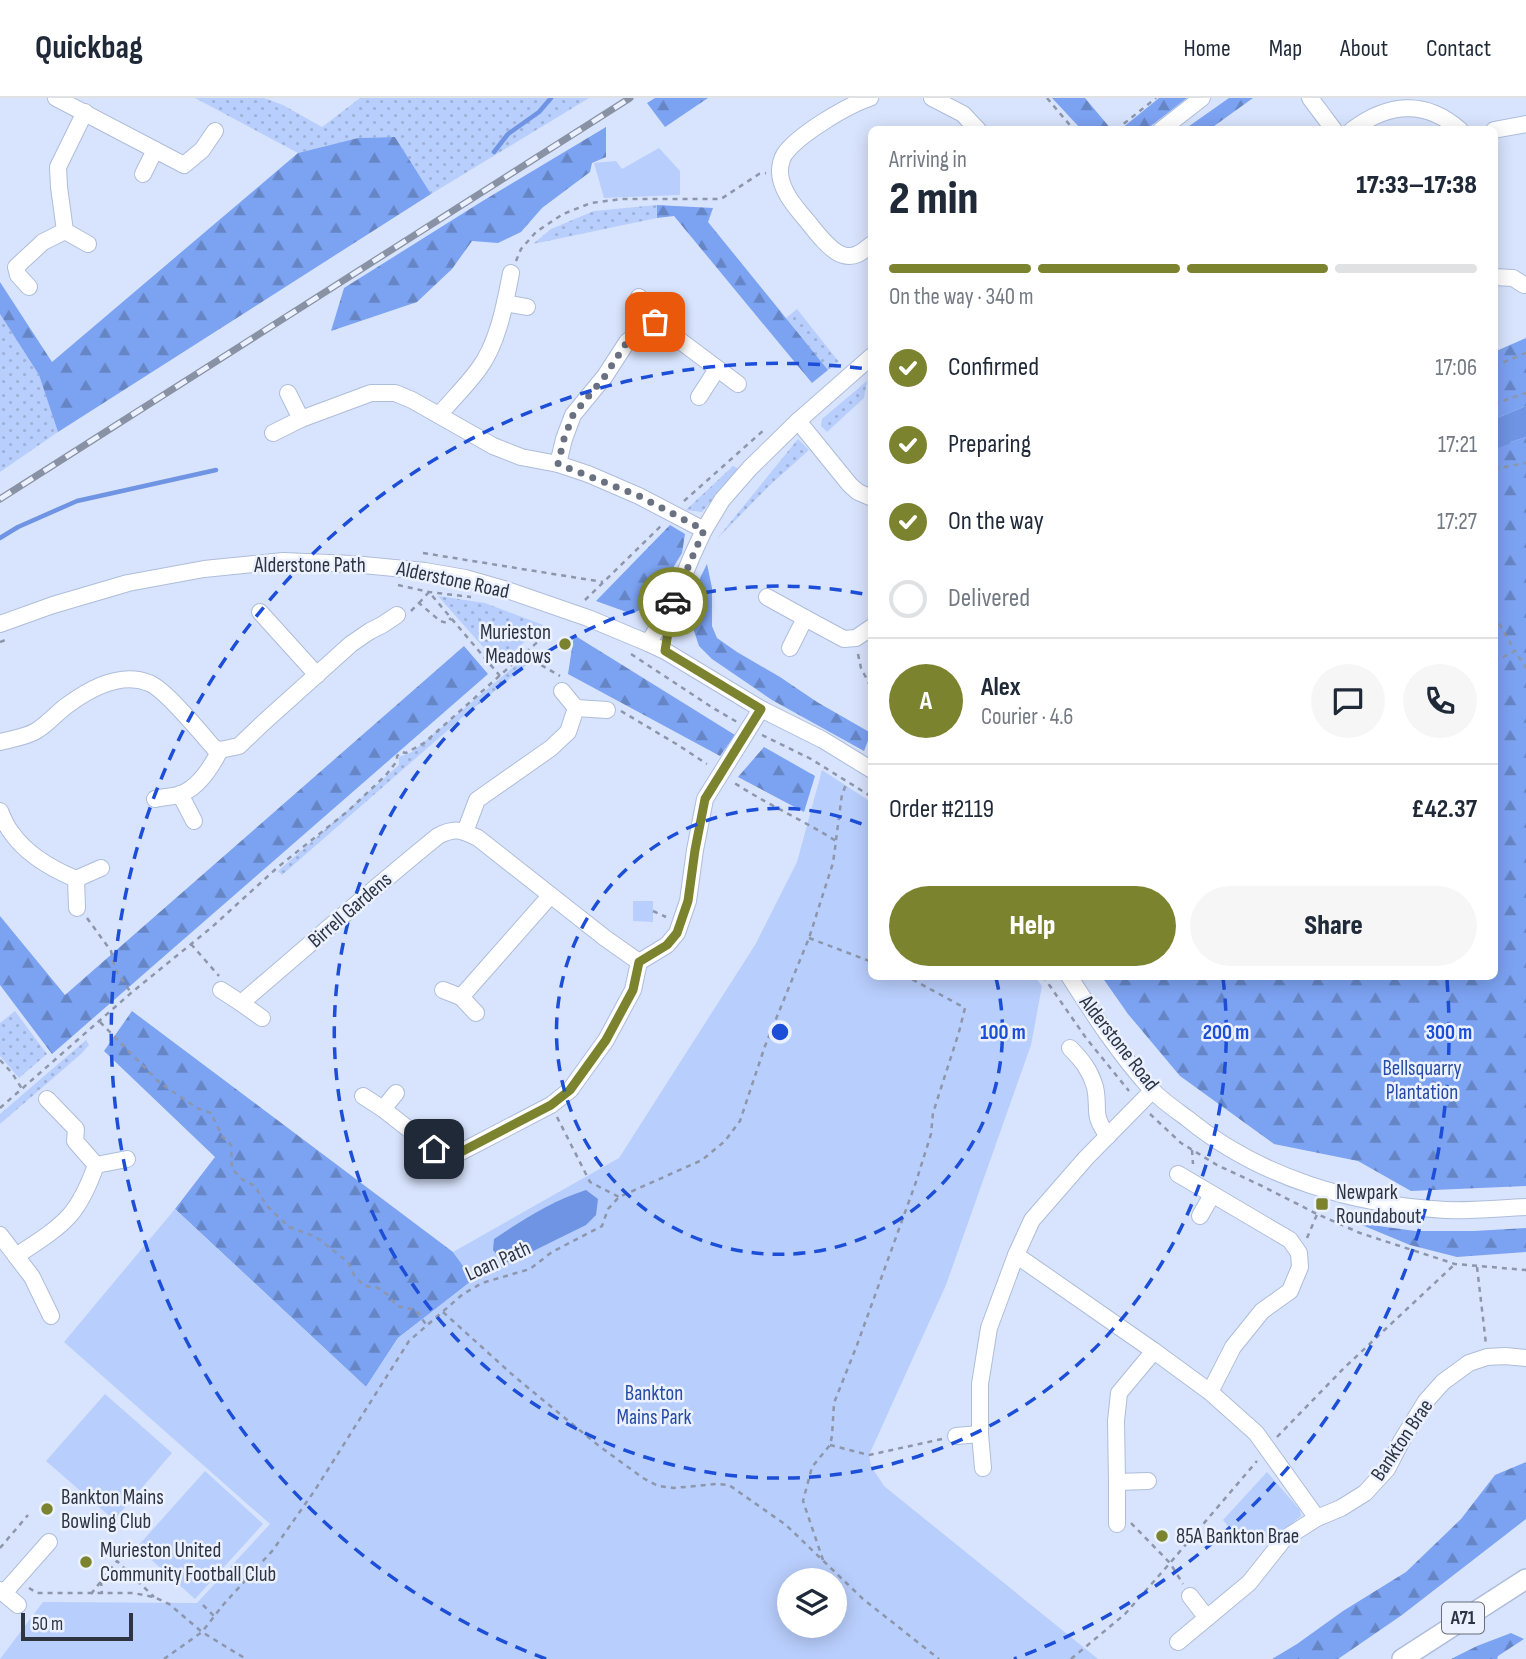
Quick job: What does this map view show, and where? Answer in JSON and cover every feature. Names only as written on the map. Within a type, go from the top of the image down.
[{"type":"main road","name":"A71","points":[[1402,1659],[1526,1579]]},
{"type":"street","points":[[56,98],[184,164],[202,150],[215,131]]},
{"type":"street","points":[[868,247],[859,254],[843,255],[826,243],[783,188],[780,171],[783,156],[797,141],[832,117],[870,98]]},
{"type":"street","points":[[932,98],[963,114],[974,126]]},
{"type":"street","points":[[1166,126],[1202,98]]},
{"type":"street","points":[[1310,98],[1331,126]]},
{"type":"street","points":[[1356,126],[1390,109],[1424,109],[1456,126]]},
{"type":"street","points":[[65,231],[58,167],[85,112]]},
{"type":"street","points":[[1498,129],[1526,124]]},
{"type":"street","points":[[143,174],[155,150]]},
{"type":"street","points":[[29,287],[18,275],[16,267],[43,242],[65,231]]},
{"type":"street","points":[[65,231],[88,244]]},
{"type":"street","points":[[439,415],[480,369],[496,335],[511,273]]},
{"type":"street","points":[[1498,277],[1513,278],[1524,285]]},
{"type":"street","points":[[639,297],[655,322],[738,384]]},
{"type":"street","points":[[505,303],[527,307]]},
{"type":"street","points":[[558,464],[573,415],[605,376],[627,342],[655,322]]},
{"type":"street","points":[[648,643],[671,607],[704,530],[722,500],[798,421],[868,360]]},
{"type":"street","points":[[699,397],[717,369]]},
{"type":"street","points":[[288,393],[300,419]]},
{"type":"street","points":[[274,433],[300,419],[371,393],[395,393],[493,446],[522,457],[558,464],[639,496],[704,530]]},
{"type":"street","points":[[798,421],[850,485],[868,496]]},
{"type":"street","name":"Alderstone Road","points":[[0,624],[128,583],[204,569],[284,561],[425,570],[507,590],[648,643],[868,768]]},
{"type":"street","points":[[767,597],[844,639],[856,638],[868,629]]},
{"type":"street","points":[[665,651],[671,607]]},
{"type":"street","points":[[260,612],[317,675]]},
{"type":"street","points":[[0,741],[34,733],[68,704],[97,686],[131,680],[151,683],[214,748],[220,750],[239,746],[351,644],[397,615]]},
{"type":"street","points":[[790,648],[805,618]]},
{"type":"street","points":[[561,684],[576,708]]},
{"type":"street","points":[[576,708],[610,708]]},
{"type":"street","points":[[576,708],[568,732],[551,748],[477,800],[465,832],[478,838],[604,938],[639,962]]},
{"type":"street","points":[[363,1096],[434,1149],[447,1154],[459,1153],[551,1105],[570,1090],[606,1040],[633,990],[639,962],[667,945],[677,933],[688,901],[705,799],[761,709]]},
{"type":"street","points":[[155,799],[180,794],[198,782],[211,768],[220,750]]},
{"type":"street","points":[[180,794],[194,821]]},
{"type":"street","points":[[0,811],[11,832],[32,854],[58,872],[76,879],[101,867]]},
{"type":"street","name":"Birrell Gardens","points":[[241,1003],[438,836],[449,831],[465,832]]},
{"type":"street","points":[[76,879],[77,908]]},
{"type":"street","points":[[461,997],[550,896]]},
{"type":"street","name":"Alderstone Road","points":[[1072,980],[1113,1042],[1152,1091],[1210,1137],[1267,1169],[1327,1191],[1385,1204],[1447,1210],[1526,1207]]},
{"type":"street","points":[[221,990],[262,1018]]},
{"type":"street","points":[[443,990],[461,997],[476,1013]]},
{"type":"street","points":[[1070,1048],[1091,1075],[1096,1090],[1099,1124],[1108,1136]]},
{"type":"street","points":[[983,1468],[980,1384],[989,1328],[1016,1255],[1032,1220],[1152,1091]]},
{"type":"street","points":[[383,1109],[396,1093]]},
{"type":"street","points":[[47,1099],[76,1129],[75,1141],[96,1165]]},
{"type":"street","points":[[96,1165],[127,1159]]},
{"type":"street","points":[[16,1256],[69,1216],[96,1165]]},
{"type":"street","points":[[1178,1174],[1290,1240],[1299,1253],[1300,1267],[1290,1290],[1262,1311],[1233,1348],[1210,1392]]},
{"type":"street","points":[[1200,1216],[1212,1195]]},
{"type":"street","points":[[0,1235],[32,1277],[51,1316]]},
{"type":"street","points":[[1016,1255],[1210,1392],[1256,1433],[1317,1518]]},
{"type":"street","points":[[1117,1516],[1116,1421],[1119,1393],[1154,1351]]},
{"type":"street","name":"Bankton Brae","points":[[1178,1642],[1249,1583],[1284,1539],[1364,1493],[1387,1469],[1426,1401],[1443,1382],[1469,1363],[1487,1357],[1526,1358]]},
{"type":"street","points":[[956,1436],[981,1434]]},
{"type":"street","points":[[1116,1482],[1148,1481]]},
{"type":"street","points":[[19,1605],[2,1591],[48,1542]]},
{"type":"street","points":[[1190,1596],[1207,1618]]},
{"type":"path","points":[[1047,98],[1071,126]]},
{"type":"path","points":[[1121,126],[1156,98]]},
{"type":"path","points":[[511,273],[521,249],[536,232],[563,214],[591,203],[721,199],[759,174],[780,171]]},
{"type":"path","points":[[1498,364],[1526,353]]},
{"type":"path","points":[[1498,403],[1526,393]]},
{"type":"path","points":[[1498,468],[1526,463]]},
{"type":"path","points":[[585,600],[673,514]]},
{"type":"path","points":[[423,553],[605,583]]},
{"type":"path","name":"Alderstone Path","points":[[388,583],[429,592],[475,597]]},
{"type":"path","points":[[397,615],[403,618],[429,592],[500,677]]},
{"type":"path","points":[[419,603],[440,621],[447,623],[451,618]]},
{"type":"path","points":[[1498,622],[1526,668]]},
{"type":"path","points":[[0,1108],[131,993],[212,927],[278,867],[348,811],[386,775],[397,761],[397,756],[424,743],[551,630]]},
{"type":"path","points":[[0,642],[12,637]]},
{"type":"path","points":[[856,638],[861,668],[868,681]]},
{"type":"path","points":[[624,649],[713,708],[811,759],[868,795]]},
{"type":"path","points":[[1498,660],[1515,651]]},
{"type":"path","points":[[524,655],[561,684]]},
{"type":"path","points":[[610,708],[678,744],[750,794],[836,841]]},
{"type":"path","points":[[551,1105],[590,1182],[619,1197],[702,1160],[725,1141],[740,1121],[765,1046],[809,938],[832,863],[842,794],[846,785]]},
{"type":"path","points":[[77,908],[111,951],[115,969],[131,993]]},
{"type":"path","points":[[809,938],[868,960]]},
{"type":"path","points":[[191,944],[222,979],[221,990]]},
{"type":"path","points":[[823,1560],[803,1501],[812,1467],[830,1445],[834,1403],[916,1182],[930,1134],[933,1113],[965,1008],[913,980]]},
{"type":"path","points":[[100,1022],[159,1082],[197,1108],[211,1113],[222,1136],[231,1145],[232,1169],[243,1180],[255,1186],[266,1205],[289,1227],[316,1237],[348,1262],[355,1277],[365,1286],[378,1288],[397,1306],[416,1310],[427,1326]]},
{"type":"path","points":[[0,1060],[22,1088]]},
{"type":"path","name":"Loan Path","points":[[164,1659],[202,1632],[273,1550],[315,1490],[409,1341],[463,1294],[482,1283],[530,1269],[552,1252],[602,1226],[608,1209],[619,1197]]},
{"type":"path","points":[[1305,1244],[1317,1214]]},
{"type":"path","points":[[1455,1264],[1526,1269]]},
{"type":"path","points":[[1477,1266],[1487,1357]]},
{"type":"path","points":[[443,1312],[515,1377],[643,1478],[657,1486],[674,1488],[729,1485],[786,1525],[863,1599],[939,1659]]},
{"type":"path","points":[[830,1445],[869,1455],[956,1436]]},
{"type":"path","points":[[0,1548],[28,1515]]},
{"type":"path","points":[[1117,1516],[1170,1563],[1190,1596]]},
{"type":"path","points":[[91,1594],[117,1561],[154,1597]]},
{"type":"path","points":[[101,1581],[102,1594]]},
{"type":"path","points":[[37,1593],[132,1593],[154,1597],[169,1604],[202,1632],[246,1659]]},
{"type":"path","points":[[203,1605],[214,1616]]},
{"type":"path","points":[[1071,1659],[1082,1648]]},
{"type":"green space","points":[[195,98],[264,98],[283,105],[322,127],[360,98],[589,98],[431,194],[395,137],[358,138],[298,153]]},
{"type":"green space","points":[[655,98],[708,98],[665,127],[647,103]]},
{"type":"green space","points":[[1052,98],[1085,98],[1108,126],[1078,126]]},
{"type":"green space","points":[[1159,98],[1187,98],[1151,126],[1125,126]]},
{"type":"green space","points":[[1229,98],[1253,98],[1214,126],[1189,126]]},
{"type":"green space","points":[[606,127],[606,157],[592,163],[590,172],[542,208],[521,232],[498,243],[472,241],[452,269],[417,302],[331,331],[344,288]]},
{"type":"green space","points":[[395,137],[431,194],[58,432],[39,375],[0,314],[0,282],[52,362],[298,153],[358,138]]},
{"type":"green space","points":[[659,148],[680,171],[680,195],[604,198],[594,163],[616,161],[622,169]]},
{"type":"green space","points":[[657,205],[657,218],[533,244],[551,229],[594,211]]},
{"type":"green space","points":[[657,205],[713,208],[708,222],[828,370],[812,383],[674,216],[657,218]]},
{"type":"green space","points":[[797,309],[839,362],[828,370],[786,318]]},
{"type":"green space","points":[[0,314],[39,375],[58,432],[0,472]]},
{"type":"green space","points":[[1526,338],[1526,406],[1498,418],[1498,350]]},
{"type":"green space","points":[[867,381],[864,398],[827,432],[821,426],[822,419]]},
{"type":"green space","name":"Bellsquarry Plantation","points":[[1526,437],[1526,1186],[1411,1191],[1358,1161],[1274,1144],[1180,1076],[1128,1014],[1104,980],[1498,980],[1498,446]]},
{"type":"green space","points":[[798,439],[809,450],[716,540]]},
{"type":"green space","points":[[733,466],[739,469],[702,512],[686,510]]},
{"type":"green space","points":[[670,525],[685,534],[682,553],[651,604],[632,614],[596,601]]},
{"type":"green space","points":[[707,564],[712,588],[712,626],[717,638],[868,731],[864,751],[772,700],[712,659],[699,646],[693,628],[695,588]]},
{"type":"green space","points":[[438,596],[485,603],[543,625],[499,665]]},
{"type":"green space","points":[[574,635],[735,735],[720,756],[568,674]]},
{"type":"green space","points":[[464,646],[488,674],[52,1054],[0,985],[0,916],[65,995]]},
{"type":"green space","points":[[523,659],[529,663],[282,875],[278,871],[399,765],[399,757],[412,752]]},
{"type":"green space","points":[[764,747],[815,776],[804,812],[738,777]]},
{"type":"green space","name":"Bankton Mains Park","points":[[822,770],[868,800],[868,980],[1037,980],[1042,986],[1031,1045],[946,1285],[869,1455],[871,1466],[884,1486],[1098,1659],[0,1659],[43,1602],[197,1603],[270,1524],[64,1342],[175,1209],[366,1387],[398,1338],[473,1280],[453,1252],[619,1158],[755,945],[797,862]]},
{"type":"green space","points":[[633,901],[653,901],[653,922],[633,921]]},
{"type":"green space","points":[[15,1011],[47,1054],[19,1078],[0,1056],[0,1023]]},
{"type":"green space","points":[[132,1011],[453,1252],[474,1279],[398,1338],[366,1387],[175,1209],[215,1157],[104,1051]]},
{"type":"green space","points":[[86,1040],[89,1045],[81,1054],[0,1124],[0,1114]]},
{"type":"green space","points":[[1357,1223],[1415,1231],[1526,1228],[1526,1252],[1457,1257],[1410,1245]]},
{"type":"green space","points":[[105,1394],[172,1453],[114,1520],[46,1461]]},
{"type":"green space","points":[[1526,1462],[1526,1519],[1402,1615],[1338,1659],[1272,1659],[1406,1572],[1461,1519],[1495,1475]]},
{"type":"green space","points":[[205,1471],[263,1524],[195,1599],[137,1547]]},
{"type":"green space","points":[[1267,1472],[1300,1510],[1301,1516],[1279,1534],[1270,1532],[1261,1544],[1240,1541],[1223,1520]]},
{"type":"green space","points":[[1511,1633],[1524,1639],[1497,1659],[1451,1659],[1477,1646]]},
{"type":"shaded area","points":[[1526,406],[1526,437],[1498,446],[1498,418]]},
{"type":"shaded area","points":[[586,1190],[598,1199],[596,1215],[586,1225],[513,1261],[504,1263],[493,1250],[494,1239],[516,1224],[550,1205]]},
{"type":"waterway","points":[[494,152],[508,134],[539,112],[551,98]]},
{"type":"waterway","points":[[1498,446],[1508,442]]},
{"type":"waterway","points":[[0,538],[18,527],[77,501],[216,470]]},
{"type":"railway","points":[[0,499],[630,98]]},
{"type":"way so far","points":[[655,322],[627,342],[605,376],[573,415],[558,464],[639,496],[704,530],[673,602]]},
{"type":"place","name":"Murieston Meadows","points":[[565,644]]},
{"type":"place","name":"Newpark Roundabout","points":[[1322,1204]]},
{"type":"place","name":"Bankton Mains Bowling Club","points":[[47,1509]]},
{"type":"place","name":"85A Bankton Brae","points":[[1162,1536]]},
{"type":"place","name":"Murieston United Community Football Club","points":[[86,1562]]},
{"type":"route","points":[[434,1149],[447,1154],[459,1153],[551,1105],[570,1090],[606,1040],[633,990],[639,962],[667,945],[677,933],[688,901],[705,799],[761,709],[665,651],[673,602]]}]
